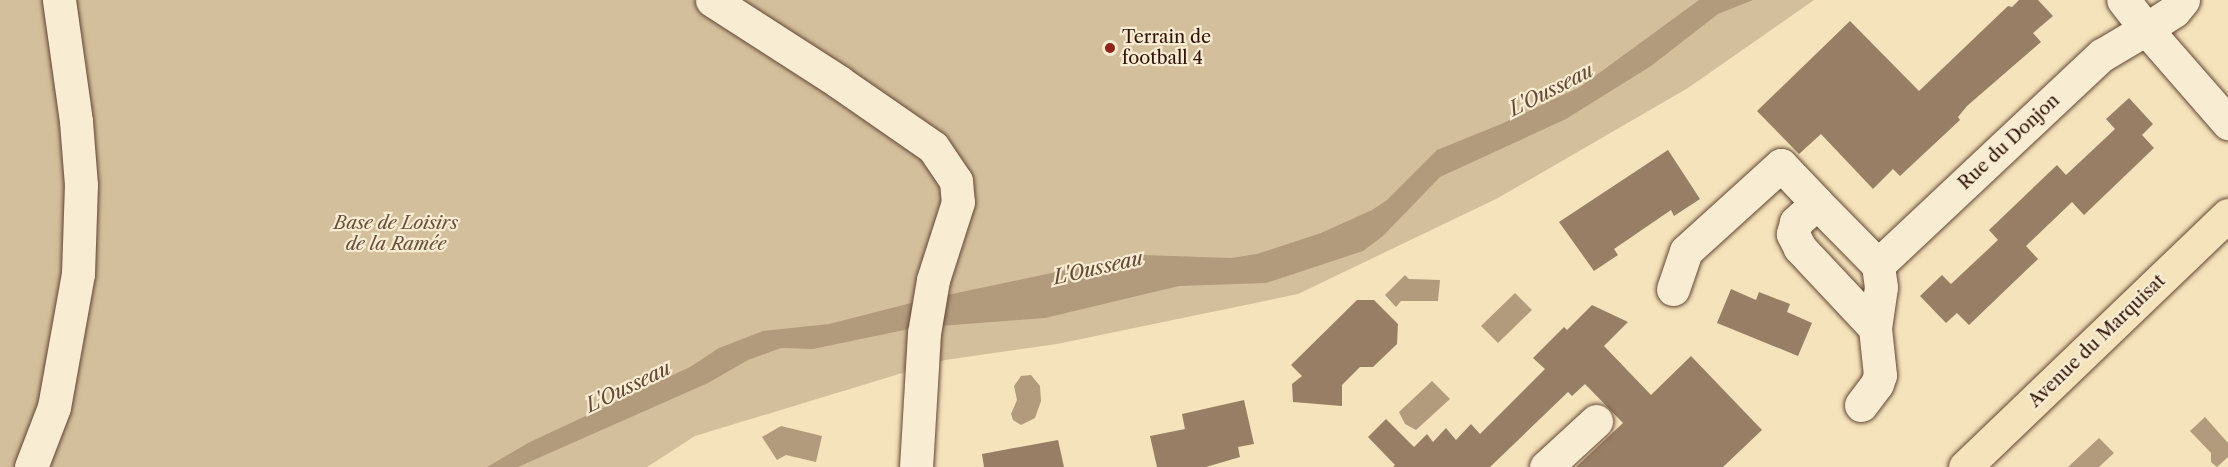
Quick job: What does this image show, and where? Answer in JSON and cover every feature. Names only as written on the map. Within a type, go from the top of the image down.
[{"type":"main road","name":"Avenue du Marquisat","points":[[1965,467],[2228,215]]},
{"type":"street","points":[[31,467],[54,407],[66,354],[78,274],[80,175],[76,121],[59,0]]},
{"type":"street","points":[[712,0],[839,82],[933,147],[956,181],[957,202],[933,280],[924,333],[916,467]]},
{"type":"street","points":[[2123,0],[2228,123]]},
{"type":"street","name":"Rue du Donjon","points":[[1878,265],[2102,55],[2174,11],[2183,0]]},
{"type":"street","points":[[1673,289],[1686,251],[1781,165],[1878,265],[1881,287],[1875,328],[1880,375],[1877,384],[1861,405]]},
{"type":"street","points":[[1817,202],[1796,222],[1793,228],[1795,240],[1875,328]]},
{"type":"street","points":[[1546,467],[1596,421]]},
{"type":"green space","name":"Base de Loisirs de la Ramée","points":[[0,0],[1814,0],[1688,88],[1498,198],[1298,294],[1057,344],[945,360],[695,436],[647,467],[0,467]]},
{"type":"water","name":"L'Ousseau","points":[[1699,0],[1753,0],[1718,14],[1651,66],[1566,119],[1440,177],[1383,236],[1363,251],[1266,283],[1179,286],[1045,318],[914,328],[813,349],[781,348],[748,360],[708,383],[518,467],[487,467],[528,443],[690,367],[719,348],[763,331],[829,324],[919,301],[1117,259],[1143,255],[1231,258],[1257,254],[1321,233],[1372,210],[1387,200],[1437,150],[1501,124],[1580,87]]},
{"type":"water","points":[[1405,275],[1409,279],[1440,280],[1438,301],[1401,301],[1396,307],[1385,295]]},
{"type":"water","points":[[1515,293],[1532,310],[1498,343],[1481,326]]},
{"type":"water","points":[[1031,375],[1040,386],[1041,401],[1035,418],[1021,425],[1013,420],[1011,414],[1017,400],[1014,386],[1021,376]]},
{"type":"water","points":[[1432,381],[1450,399],[1416,430],[1405,424],[1399,412]]},
{"type":"water","points":[[2205,417],[2228,443],[2228,457],[2217,467],[2211,462],[2211,453],[2190,431]]},
{"type":"water","points":[[781,426],[822,436],[816,462],[786,455],[777,460],[762,437]]},
{"type":"water","points":[[2099,438],[2114,453],[2099,467],[2068,467]]},
{"type":"building","points":[[2019,0],[2038,0],[2053,16],[2033,33],[2041,42],[1967,106],[1958,117],[1960,120],[1900,176],[1893,169],[1873,189],[1821,134],[1799,154],[1757,111],[1850,21],[1919,91],[2008,6],[2012,7]]},
{"type":"building","points":[[2129,98],[2153,124],[2142,135],[2154,148],[2084,215],[2072,202],[2026,246],[2038,259],[1969,325],[1957,313],[1946,323],[1920,296],[1942,275],[1951,284],[1998,240],[1989,230],[2057,165],[2066,175],[2115,129],[2106,119]]},
{"type":"building","points":[[1668,150],[1700,199],[1674,216],[1671,210],[1614,249],[1618,255],[1594,271],[1559,222]]},
{"type":"building","points":[[1731,289],[1756,300],[1759,292],[1790,304],[1787,312],[1812,323],[1798,356],[1717,323]]},
{"type":"building","points":[[1357,300],[1374,300],[1398,324],[1397,344],[1373,367],[1360,367],[1342,385],[1342,406],[1293,402],[1292,384],[1302,376],[1291,365]]},
{"type":"building","points":[[1592,305],[1628,322],[1604,346],[1651,395],[1691,356],[1762,430],[1723,467],[1576,467],[1623,423],[1585,384],[1572,396],[1568,392],[1490,467],[1393,467],[1395,465],[1368,437],[1386,419],[1414,447],[1427,434],[1433,442],[1446,428],[1456,440],[1471,424],[1480,434],[1545,369],[1533,358],[1564,327],[1567,330]]},
{"type":"building","points":[[1244,400],[1254,444],[1238,447],[1240,457],[1206,467],[1157,467],[1150,436],[1185,429],[1182,414]]},
{"type":"building","points":[[1058,440],[1064,467],[984,467],[982,454]]},
{"type":"place","name":"Terrain de football 4","points":[[1110,48]]}]
